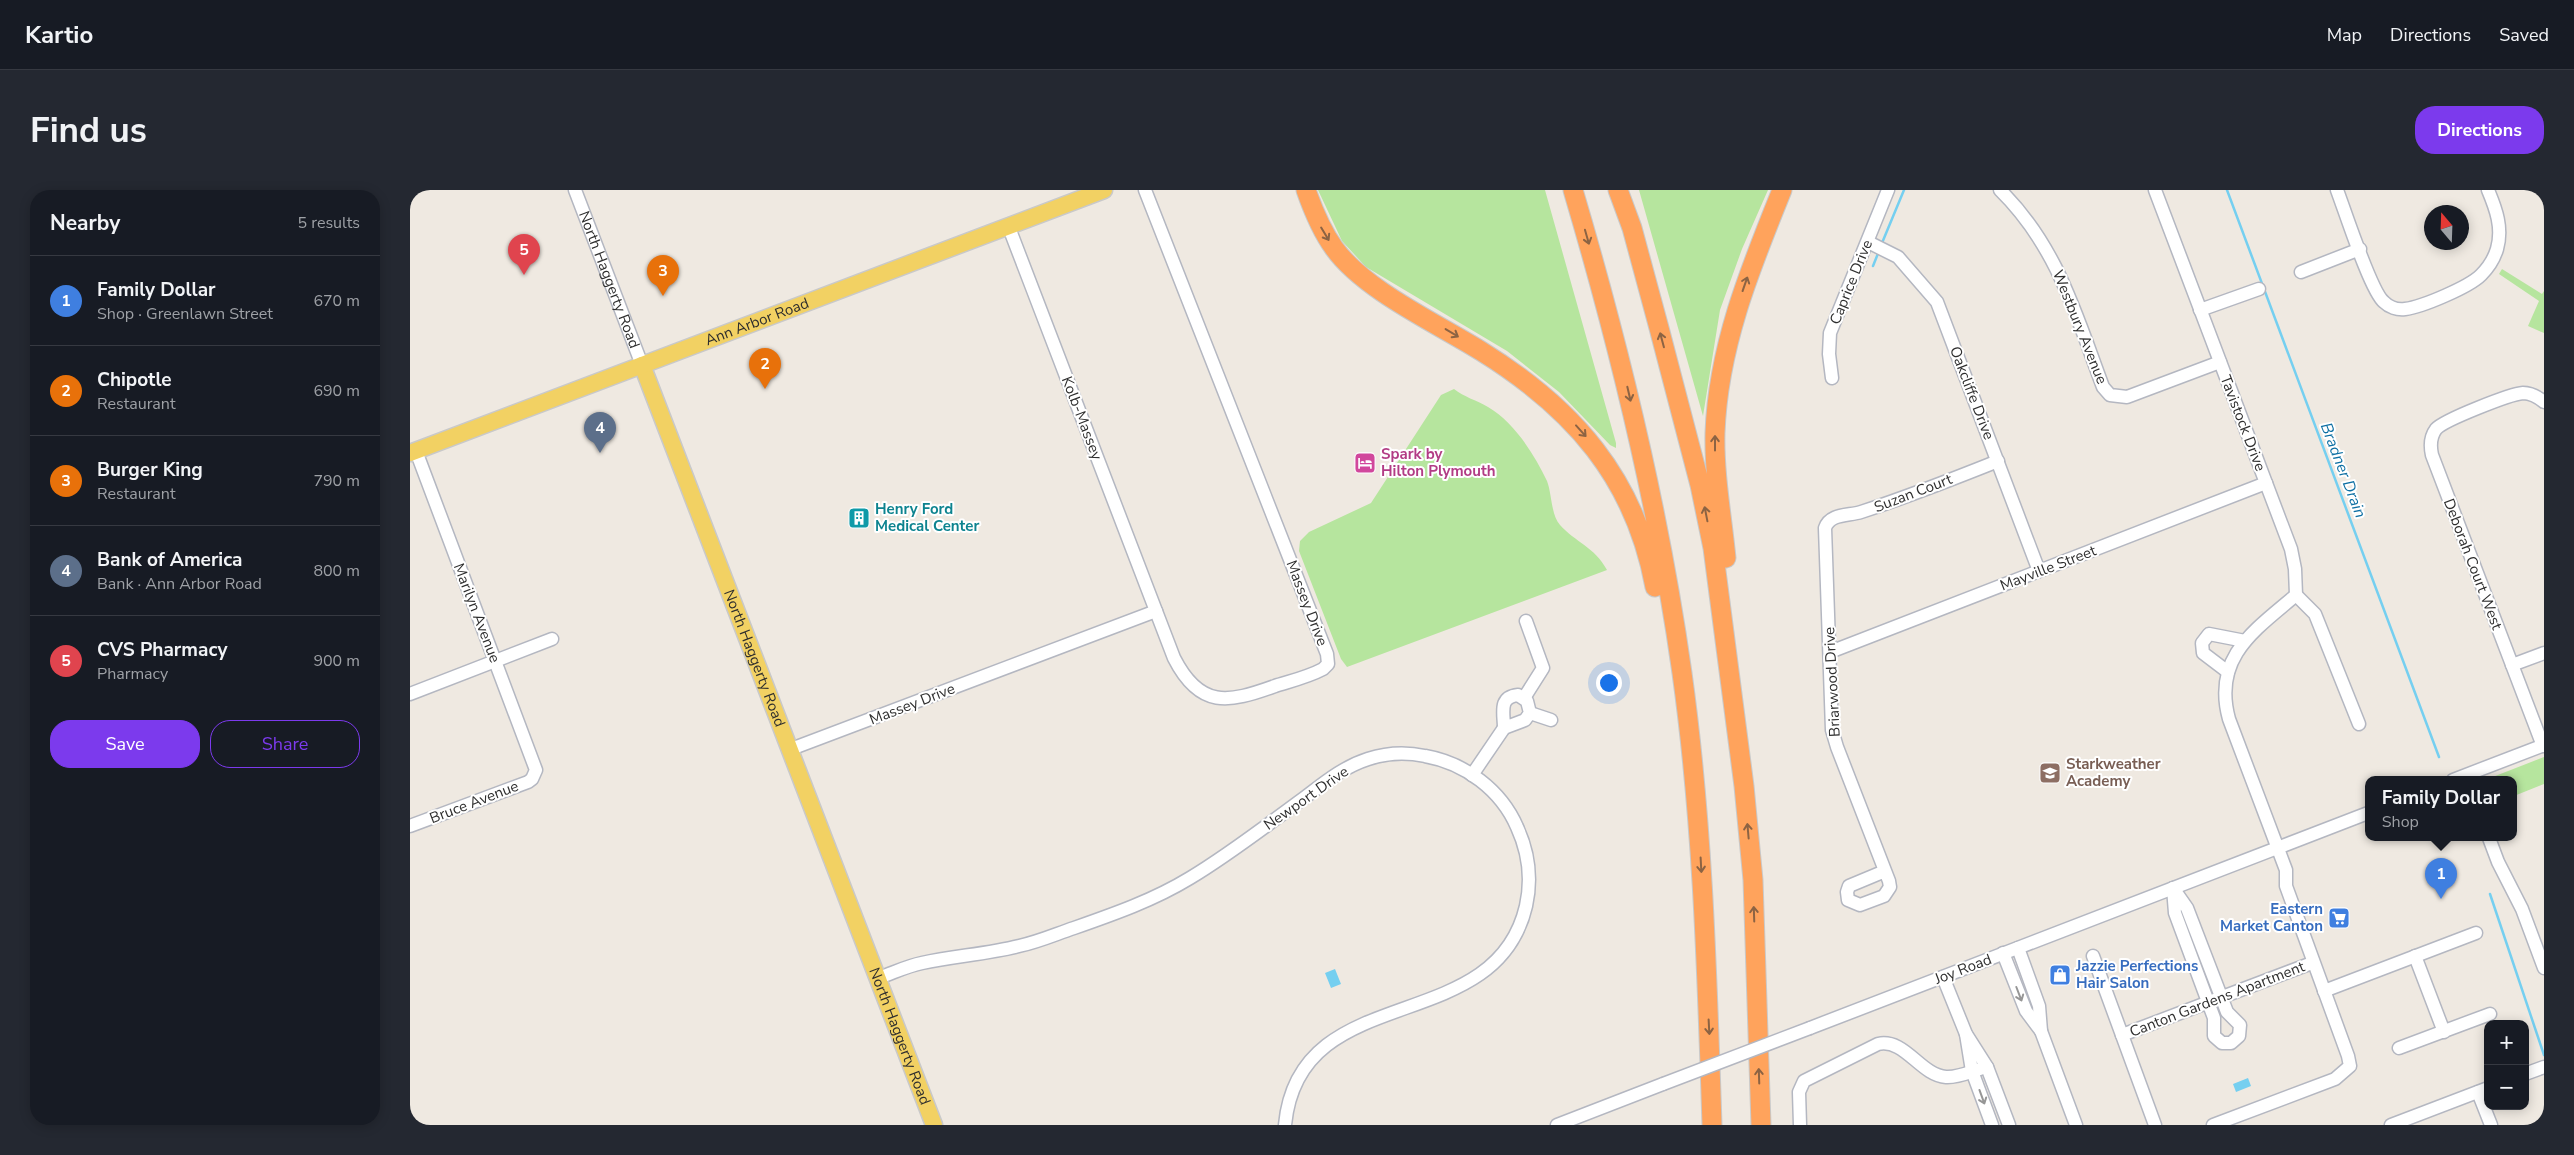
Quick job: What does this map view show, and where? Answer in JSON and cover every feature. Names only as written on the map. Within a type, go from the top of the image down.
[{"type":"highway","points":[[1306,190],[1322,229],[1334,248],[1351,268],[1389,296],[1484,353],[1544,395],[1569,417],[1597,449],[1631,508],[1650,560],[1684,779],[1700,841]]},
{"type":"highway","points":[[1573,190],[1608,310],[1650,486],[1682,674],[1700,841],[1712,1125]]},
{"type":"highway","points":[[1618,190],[1637,246],[1700,485],[1713,548],[1732,683],[1744,786],[1752,880],[1761,1125]]},
{"type":"highway","points":[[1732,683],[1735,649],[1715,454],[1718,396],[1727,341],[1736,308],[1782,190]]},
{"type":"main road","name":"Ann Arbor Road","points":[[413,452],[1104,190]]},
{"type":"main road","name":"North Haggerty Road","points":[[642,365],[934,1125]]},
{"type":"street","name":"North Haggerty Road","points":[[575,190],[642,365]]},
{"type":"street","name":"Massey Drive","points":[[791,749],[1156,611],[1180,671],[1193,686],[1212,697],[1226,699],[1243,698],[1320,671],[1328,664],[1327,654],[1145,190]]},
{"type":"street","name":"Caprice Drive","points":[[1832,378],[1829,354],[1830,333],[1888,190]]},
{"type":"street","name":"Westbury Avenue","points":[[2000,190],[2024,216],[2049,252],[2060,273],[2106,392],[2117,397],[2127,397],[2220,362]]},
{"type":"street","name":"Tavistock Drive","points":[[2155,190],[2294,559],[2296,595]]},
{"type":"street","points":[[2337,190],[2375,291],[2388,306],[2407,309],[2471,284],[2480,276],[2497,249],[2498,219],[2488,190]]},
{"type":"street","name":"Kolb-Massey","points":[[1008,225],[1156,611]]},
{"type":"street","name":"Oakcliffe Drive","points":[[1868,242],[1898,257],[1937,302],[2039,571]]},
{"type":"street","points":[[2301,272],[2360,249]]},
{"type":"street","points":[[2200,310],[2259,289]]},
{"type":"street","name":"Deborah Court West","points":[[2544,402],[2534,395],[2524,393],[2444,422],[2438,427],[2431,439],[2431,450],[2544,746]]},
{"type":"street","name":"Marilyn Avenue","points":[[413,452],[536,765],[535,775]]},
{"type":"street","name":"Suzan Court","points":[[1828,521],[1835,517],[1860,513],[1998,461]]},
{"type":"street","name":"Mayville Street","points":[[1830,652],[2266,483]]},
{"type":"street","name":"Briarwood Drive","points":[[1828,521],[1825,528],[1834,738],[1890,884],[1887,894],[1860,905],[1854,904],[1848,898],[1849,886],[1885,871]]},
{"type":"street","points":[[2213,1125],[2335,1079],[2346,1072],[2350,1066],[2286,886],[2286,870],[2229,719],[2225,694],[2228,672],[2233,658],[2245,640],[2296,595],[2315,614],[2359,724]]},
{"type":"street","points":[[1524,698],[1543,668],[1526,621]]},
{"type":"street","points":[[2228,672],[2203,653],[2202,643],[2209,634],[2245,640]]},
{"type":"street","points":[[410,694],[552,639]]},
{"type":"street","points":[[2512,665],[2544,653]]},
{"type":"street","points":[[1472,775],[1504,728],[1525,720],[1530,713],[1530,706],[1524,698],[1513,696],[1505,700],[1503,710],[1504,728]]},
{"type":"street","points":[[1530,713],[1551,720]]},
{"type":"street","points":[[2469,776],[2544,746]]},
{"type":"street","name":"Newport Drive","points":[[878,978],[921,963],[1024,945],[1141,904],[1196,874],[1338,773],[1368,759],[1393,754],[1422,755],[1456,765],[1488,787],[1504,804],[1517,826],[1525,848],[1529,888],[1517,931],[1498,960],[1470,983],[1356,1026],[1325,1046],[1304,1070],[1295,1086],[1285,1125]]},
{"type":"street","name":"Bruce Avenue","points":[[410,826],[528,782],[535,775]]},
{"type":"street","name":"Joy Road","points":[[1557,1125],[2365,814]]},
{"type":"street","points":[[2490,841],[2498,862],[2522,909],[2544,968]]},
{"type":"street","points":[[2173,888],[2188,908],[2227,1012],[2240,1025],[2239,1036],[2231,1043],[2222,1043],[2214,1036],[2214,1018],[2175,912],[2173,888]]},
{"type":"street","points":[[2324,992],[2476,933]]},
{"type":"street","points":[[2189,950],[2202,945]]},
{"type":"street","points":[[2018,948],[2040,1006],[2041,1031]]},
{"type":"street","points":[[2003,954],[2026,1012],[2041,1031],[2076,1125]]},
{"type":"street","points":[[2093,956],[2155,1125]]},
{"type":"street","points":[[2415,956],[2444,1032]]},
{"type":"street","name":"Canton Gardens Apartment","points":[[2122,1035],[2312,963]]},
{"type":"street","points":[[1943,977],[1966,1034],[1987,1067],[2009,1125]]},
{"type":"street","points":[[2399,1048],[2490,1014]]},
{"type":"street","points":[[1966,1034],[1972,1071],[1992,1125]]},
{"type":"street","points":[[1800,1125],[1799,1092],[1804,1081],[1878,1044],[1895,1045],[1939,1076],[1954,1077],[1987,1067]]},
{"type":"street","points":[[2529,1073],[2544,1067]]},
{"type":"street","points":[[2390,1125],[2483,1090],[2491,1125]]},
{"type":"green space","points":[[1318,190],[1545,190],[1616,448],[1610,445],[1559,392],[1507,351],[1366,267],[1342,241]]},
{"type":"green space","points":[[1639,190],[1768,190],[1742,249],[1720,310],[1703,416]]},
{"type":"green space","points":[[2502,269],[2542,294],[2544,291],[2544,333],[2528,326],[2539,301],[2499,274]]},
{"type":"green space","points":[[1454,389],[1497,413],[1515,430],[1536,460],[1547,481],[1557,521],[1566,531],[1591,550],[1607,570],[1347,667],[1341,659],[1299,551],[1300,541],[1309,532],[1371,503],[1441,395]]},
{"type":"green space","points":[[2544,757],[2544,784],[2517,795],[2517,776],[2495,776]]},
{"type":"water","points":[[1335,969],[1341,984],[1331,988],[1325,973]]},
{"type":"water","points":[[2248,1078],[2251,1086],[2236,1092],[2233,1084]]},
{"type":"waterway","name":"Bradner Drain","points":[[1882,243],[1904,190]]},
{"type":"waterway","name":"Bradner Drain","points":[[2227,190],[2439,757]]},
{"type":"waterway","name":"Bradner Drain","points":[[1873,266],[1879,251]]},
{"type":"waterway","name":"Bradner Drain","points":[[2490,894],[2544,1055]]},
{"type":"place","name":"CVS Pharmacy","points":[[524,275]]},
{"type":"place","name":"Burger King","points":[[663,296]]},
{"type":"place","name":"Chipotle","points":[[765,389]]},
{"type":"place","name":"Bank of America","points":[[600,453]]},
{"type":"place","name":"Spark by Hilton Plymouth","points":[[1365,463]]},
{"type":"place","name":"Henry Ford Medical Center","points":[[859,518]]},
{"type":"place","name":"Starkweather Academy","points":[[2050,773]]},
{"type":"place","name":"Family Dollar","points":[[2441,899]]},
{"type":"place","name":"Eastern Market Canton","points":[[2339,918]]},
{"type":"place","name":"Jazzie Perfections Hair Salon","points":[[2060,975]]}]
